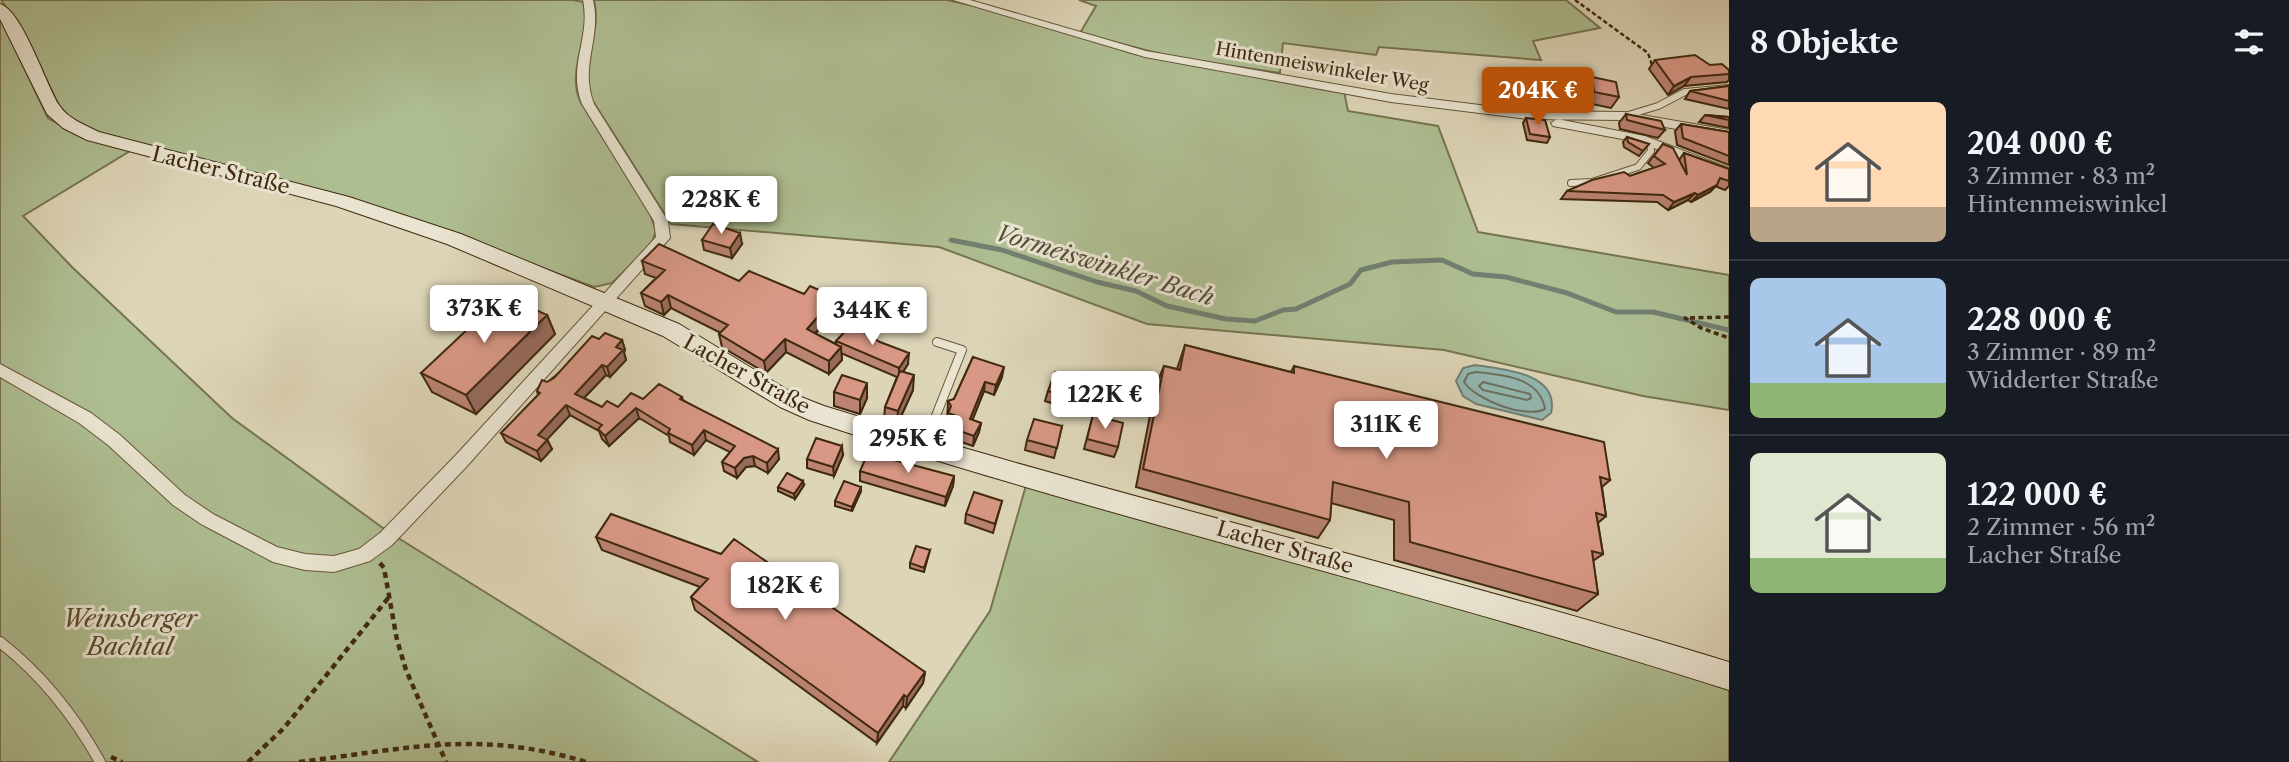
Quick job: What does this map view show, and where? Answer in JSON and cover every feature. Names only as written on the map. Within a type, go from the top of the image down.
[{"type":"street","points":[[0,370],[85,418],[114,440],[179,500],[230,532],[274,554],[305,562],[334,564],[364,555],[386,539],[462,460],[606,300],[658,247],[665,233],[661,221],[588,104],[580,85],[592,26],[588,0]]},
{"type":"street","name":"Hintenmeiswinkeler Weg","points":[[958,0],[1159,57],[1391,98],[1528,115],[1624,116],[1729,134]]},
{"type":"street","name":"Lacher Straße","points":[[0,9],[9,20],[53,110],[69,124],[93,136],[342,201],[454,239],[606,300],[671,330],[796,405],[924,446],[1612,639],[1729,676]]},
{"type":"street","points":[[1528,115],[1650,143],[1729,173]]},
{"type":"lane","points":[[1624,116],[1658,106],[1685,92],[1729,88]]},
{"type":"lane","points":[[1571,183],[1592,182],[1641,165],[1651,151],[1650,143]]},
{"type":"lane","points":[[924,446],[962,350],[937,341]]},
{"type":"lane","points":[[0,642],[35,671],[56,695],[100,762]]},
{"type":"path","points":[[1575,0],[1648,53],[1653,68]]},
{"type":"path","points":[[1729,317],[1713,320],[1694,316],[1685,318],[1701,328],[1729,338]]},
{"type":"path","points":[[364,555],[379,561],[384,568],[406,670],[446,762]]},
{"type":"path","points":[[248,762],[288,726],[310,693],[372,622],[389,597]]},
{"type":"path","points":[[299,762],[438,743],[530,747],[586,762]]},
{"type":"green space","points":[[1,0],[584,2],[585,27],[577,64],[576,89],[580,101],[650,214],[656,231],[651,245],[612,283],[594,287],[459,237],[104,134],[78,122],[59,106],[41,78]]},
{"type":"green space","points":[[594,0],[947,0],[997,11],[1135,54],[1344,91],[1348,111],[1438,126],[1478,232],[1729,275],[1729,410],[1643,396],[1444,350],[1147,324],[939,247],[671,224],[589,95],[588,71],[596,12]]},
{"type":"green space","points":[[1079,0],[1566,0],[1600,28],[1533,41],[1541,60],[1379,47],[1376,55],[1283,43],[1280,73],[1172,57],[1080,33],[1096,6]]},
{"type":"green space","name":"Weinsberger Bachtal","points":[[0,18],[48,118],[76,134],[130,151],[23,216],[73,268],[232,418],[387,531],[758,762],[0,762]]},
{"type":"green space","points":[[1027,482],[1729,684],[1729,762],[889,762],[990,611]]},
{"type":"water","points":[[1475,365],[1514,371],[1538,381],[1547,389],[1551,400],[1551,413],[1542,420],[1476,404],[1463,396],[1456,381],[1463,368]]},
{"type":"building","points":[[1695,55],[1710,65],[1722,64],[1729,70],[1729,74],[1691,77],[1674,86],[1655,60]]},
{"type":"building","points":[[1592,77],[1616,82],[1619,97],[1594,92]]},
{"type":"building","points":[[1729,86],[1729,101],[1690,91]]},
{"type":"building","points":[[1626,114],[1661,121],[1665,130],[1627,120]]},
{"type":"building","points":[[1705,115],[1729,117],[1729,120]]},
{"type":"building","points":[[1526,118],[1545,120],[1550,137],[1530,134]]},
{"type":"building","points":[[1681,124],[1729,132],[1729,156],[1683,138]]},
{"type":"building","points":[[1627,137],[1649,144],[1643,151],[1628,142]]},
{"type":"building","points":[[1663,144],[1673,148],[1687,175],[1684,153],[1729,169],[1729,181],[1720,178],[1717,185],[1698,195],[1695,193],[1674,202],[1663,195],[1567,191],[1592,180],[1624,172],[1630,176],[1665,164],[1654,156]]},
{"type":"building","points":[[713,224],[740,233],[730,248],[702,240]]},
{"type":"building","points":[[659,244],[739,281],[749,271],[804,294],[810,286],[835,297],[807,329],[841,347],[829,361],[785,339],[764,361],[719,334],[728,325],[668,295],[661,302],[641,293],[665,270],[642,261]]},
{"type":"building","points":[[504,295],[547,315],[466,395],[421,373]]},
{"type":"building","points":[[851,325],[880,342],[909,353],[899,368],[836,341]]},
{"type":"building","points":[[605,333],[622,340],[616,347],[623,350],[607,367],[602,365],[575,394],[602,407],[607,401],[618,407],[631,393],[643,399],[659,384],[682,397],[680,399],[778,449],[767,463],[753,456],[744,458],[735,468],[722,462],[735,446],[704,430],[692,445],[668,433],[670,429],[636,408],[605,436],[598,429],[602,425],[566,405],[538,435],[547,440],[537,451],[501,433],[540,393],[537,391],[542,380],[547,382],[554,378],[592,336],[599,339]]},
{"type":"building","points":[[1185,345],[1294,373],[1294,366],[1604,442],[1610,480],[1600,477],[1606,516],[1596,513],[1603,554],[1592,551],[1598,594],[1410,542],[1409,502],[1333,482],[1330,520],[1143,469],[1164,366],[1180,370]]},
{"type":"building","points":[[973,357],[1004,367],[996,385],[985,382],[970,419],[981,423],[974,436],[951,428],[957,416],[948,413],[951,406],[948,401],[954,399]]},
{"type":"building","points":[[900,371],[914,375],[898,411],[885,407]]},
{"type":"building","points":[[1055,372],[1078,378],[1071,398],[1048,391]]},
{"type":"building","points":[[842,375],[867,383],[860,400],[834,392]]},
{"type":"building","points":[[1093,415],[1123,423],[1118,447],[1087,439]]},
{"type":"building","points":[[1034,419],[1062,426],[1057,448],[1027,440]]},
{"type":"building","points":[[816,438],[842,446],[833,467],[807,459]]},
{"type":"building","points":[[868,453],[954,476],[946,497],[860,471]]},
{"type":"building","points":[[787,473],[803,481],[794,494],[778,487]]},
{"type":"building","points":[[844,481],[861,487],[852,507],[835,501]]},
{"type":"building","points":[[974,492],[1002,501],[995,524],[966,514]]},
{"type":"building","points":[[611,514],[721,554],[734,539],[925,672],[907,697],[904,695],[878,733],[691,597],[708,579],[596,537]]},
{"type":"building","points":[[916,546],[930,550],[924,568],[910,563]]},
{"type":"waterway","name":"Vormeiswinkler Bach","points":[[951,240],[1002,250],[1097,282],[1136,291],[1167,306],[1226,319],[1255,321],[1283,310],[1296,309],[1350,284],[1361,270],[1392,262],[1442,260],[1473,274],[1506,277],[1567,293],[1616,312],[1653,312],[1729,330]]}]
